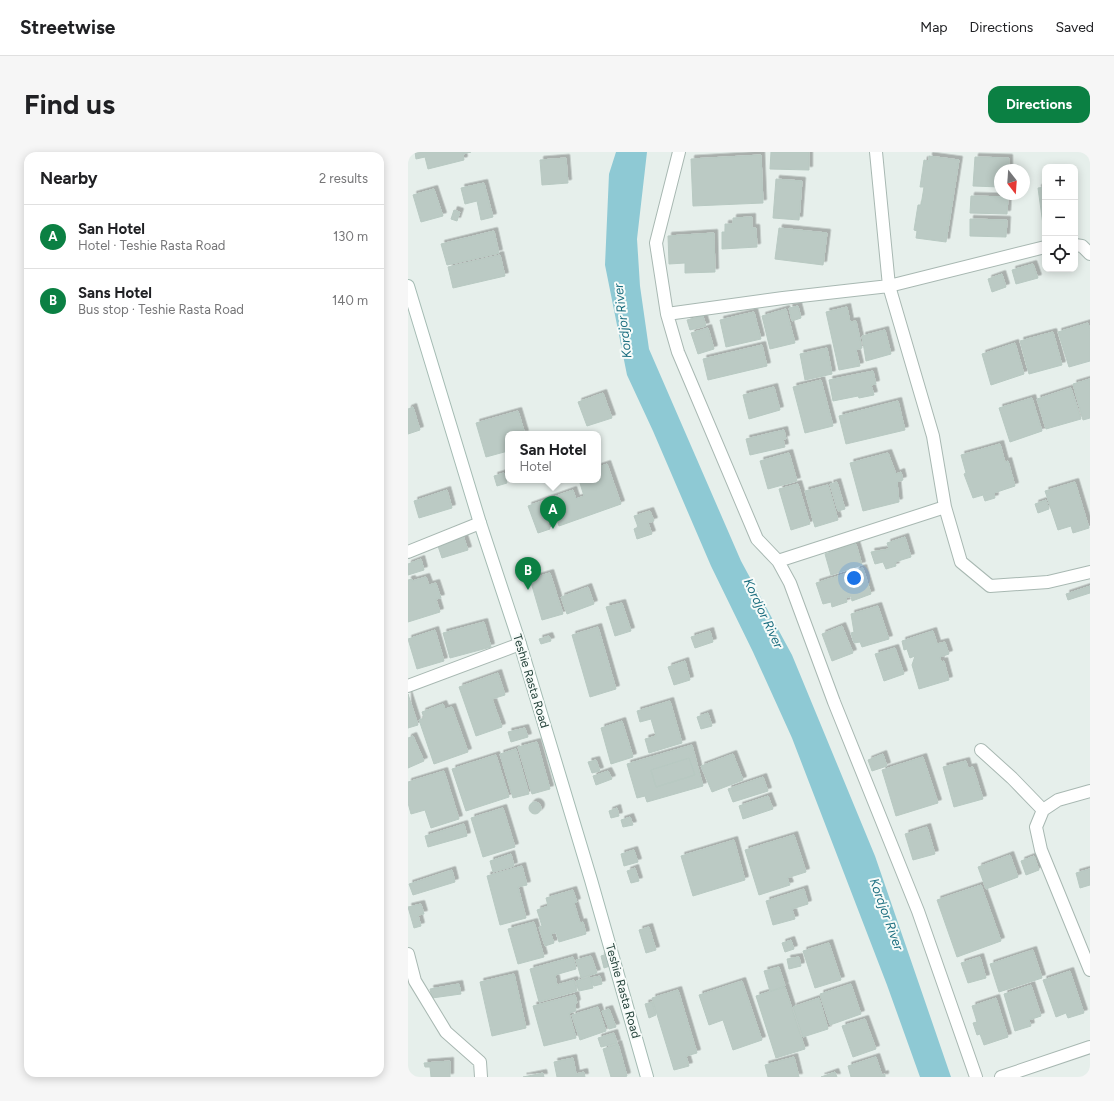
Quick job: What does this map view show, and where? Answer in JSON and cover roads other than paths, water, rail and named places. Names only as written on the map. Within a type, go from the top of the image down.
[{"type":"street","points":[[679,152],[656,243],[667,314],[678,352],[757,539],[778,561],[790,583],[834,702],[918,911],[976,1077]]},
{"type":"street","points":[[876,152],[889,286],[933,436],[945,508],[961,562],[990,586],[1048,582],[1090,572]]},
{"type":"street","points":[[1078,245],[1082,246],[1090,254]]},
{"type":"street","points":[[667,314],[783,298],[889,286],[1042,248]]},
{"type":"street","name":"Teshie Rasta Road","points":[[408,286],[480,524],[520,644],[591,880],[647,1077]]},
{"type":"street","points":[[778,561],[945,508]]},
{"type":"street","points":[[408,552],[480,524]]},
{"type":"street","points":[[408,686],[520,644]]},
{"type":"street","points":[[980,750],[1012,778],[1043,810]]},
{"type":"street","points":[[1090,790],[1058,800],[1043,810],[1036,827],[1041,850],[1090,970]]},
{"type":"street","points":[[408,954],[415,981],[446,1032],[480,1062],[481,1077]]},
{"type":"street","points":[[1001,1077],[1090,1047]]},
{"type":"water","name":"Kordjor River","points":[[616,152],[647,152],[637,239],[640,286],[649,349],[741,561],[792,655],[875,856],[951,1077],[920,1077],[887,985],[792,738],[753,652],[711,566],[653,431],[627,375],[605,265],[609,174]]},
{"type":"place","name":"San Hotel","points":[[553,529]]},
{"type":"place","name":"Sans Hotel","points":[[528,590]]}]
